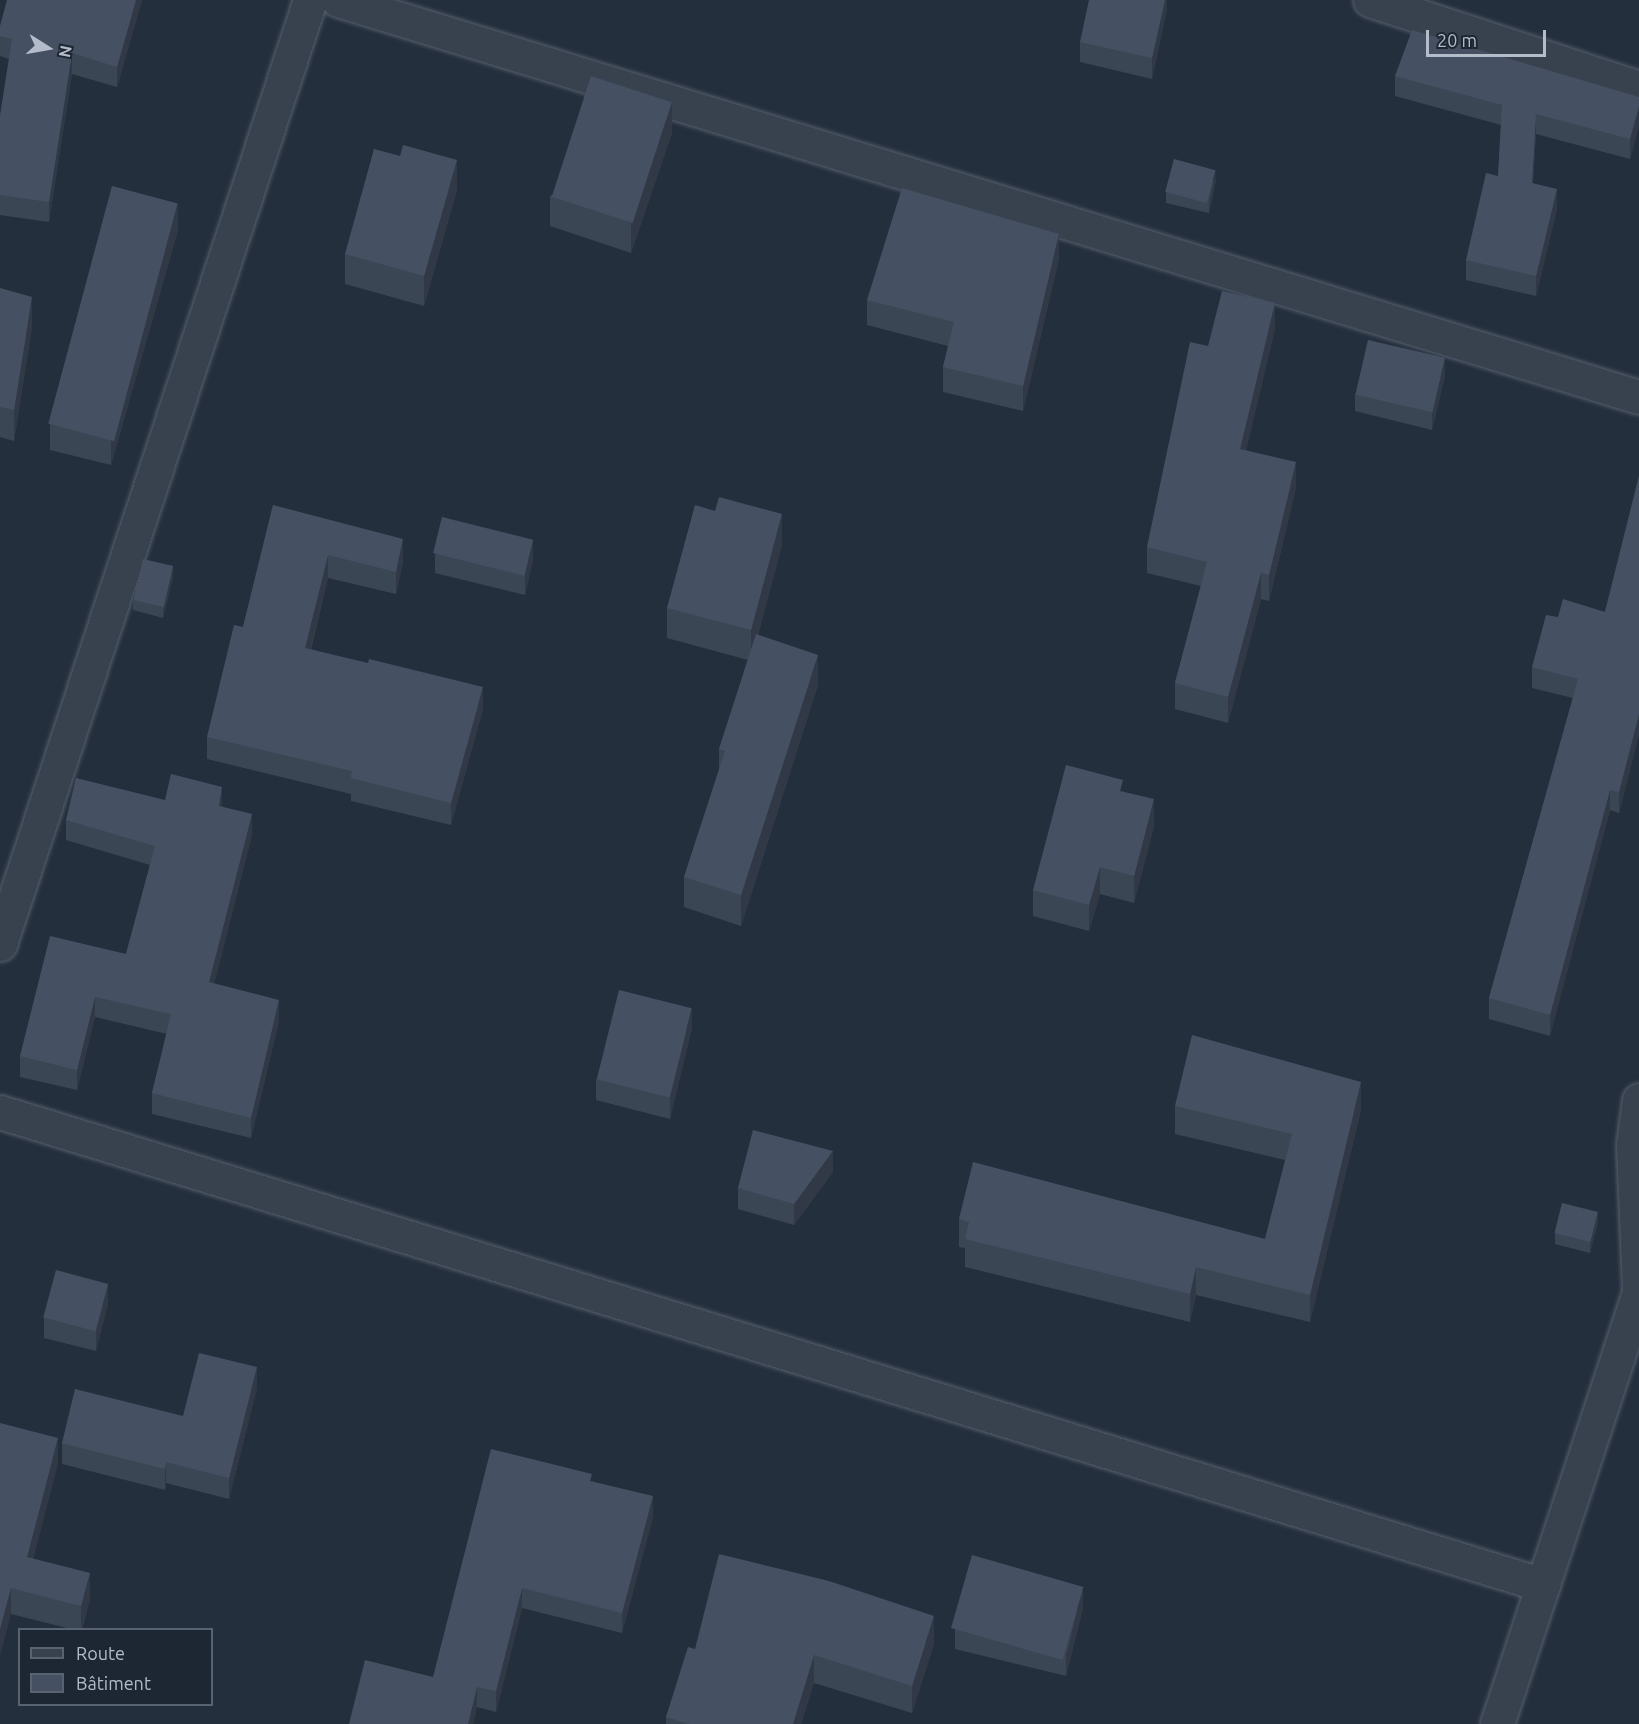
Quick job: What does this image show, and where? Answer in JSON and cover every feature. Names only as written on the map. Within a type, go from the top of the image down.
[{"type":"street","points":[[0,944],[310,0]]},
{"type":"street","points":[[338,0],[1639,398]]},
{"type":"street","points":[[1370,0],[1639,88]]},
{"type":"street","points":[[1497,1724],[1639,1291],[1633,1145],[1639,1100]]},
{"type":"street","points":[[0,1112],[1543,1585]]},
{"type":"building","points":[[7,0],[136,0],[117,67],[72,53],[49,202],[0,195],[0,116],[12,39],[0,36],[0,26]]},
{"type":"building","points":[[1089,0],[1165,0],[1152,58],[1080,42]]},
{"type":"building","points":[[1412,30],[1639,97],[1639,106],[1630,139],[1536,114],[1532,183],[1557,189],[1536,276],[1466,260],[1486,173],[1498,176],[1502,105],[1395,76]]},
{"type":"building","points":[[591,76],[672,102],[633,223],[552,197]]},
{"type":"building","points":[[403,145],[457,160],[424,276],[345,254],[374,149],[400,156]]},
{"type":"building","points":[[1174,159],[1216,170],[1207,203],[1165,192]]},
{"type":"building","points":[[112,186],[178,204],[114,441],[48,424]]},
{"type":"building","points":[[902,188],[1059,234],[1023,386],[943,367],[954,322],[867,300]]},
{"type":"building","points":[[0,288],[32,297],[14,410],[0,407]]},
{"type":"building","points":[[1222,291],[1275,303],[1240,449],[1296,462],[1269,575],[1261,573],[1228,697],[1175,683],[1207,562],[1147,547],[1190,342],[1208,346]]},
{"type":"building","points":[[1368,340],[1445,358],[1432,412],[1355,395]]},
{"type":"building","points":[[1639,476],[1639,714],[1619,792],[1610,790],[1550,1015],[1489,998],[1578,679],[1532,667],[1546,615],[1558,617],[1563,599],[1605,612]]},
{"type":"building","points":[[719,497],[782,514],[751,630],[667,608],[695,505],[715,511]]},
{"type":"building","points":[[273,505],[403,539],[396,572],[328,555],[305,648],[368,663],[369,659],[483,687],[451,803],[351,778],[352,771],[207,737],[234,625],[243,627]]},
{"type":"building","points":[[442,517],[533,540],[524,576],[433,553]]},
{"type":"building","points":[[143,559],[173,566],[164,607],[134,600]]},
{"type":"building","points":[[756,634],[818,655],[741,895],[684,877],[725,751],[719,749]]},
{"type":"building","points":[[1066,765],[1123,780],[1120,791],[1154,799],[1134,876],[1100,867],[1089,905],[1033,890]]},
{"type":"building","points":[[171,774],[222,787],[219,806],[252,814],[209,982],[279,1000],[251,1118],[152,1093],[171,1014],[95,997],[77,1070],[20,1056],[50,936],[126,954],[155,846],[66,820],[76,778],[165,800]]},
{"type":"building","points":[[619,990],[692,1008],[670,1097],[597,1079]]},
{"type":"building","points":[[1192,1035],[1361,1082],[1310,1295],[1196,1267],[1190,1294],[965,1239],[969,1222],[959,1219],[973,1162],[1265,1239],[1292,1134],[1175,1106]]},
{"type":"building","points":[[753,1130],[833,1151],[794,1204],[738,1188]]},
{"type":"building","points":[[1562,1203],[1598,1212],[1590,1242],[1555,1233]]},
{"type":"building","points":[[56,1270],[108,1284],[95,1331],[43,1317]]},
{"type":"building","points":[[199,1353],[257,1367],[229,1478],[166,1462],[165,1469],[62,1443],[75,1389],[183,1416]]},
{"type":"building","points":[[0,1423],[58,1438],[27,1557],[90,1573],[81,1606],[11,1588],[0,1630]]},
{"type":"building","points":[[491,1449],[592,1474],[590,1481],[653,1496],[622,1613],[522,1588],[496,1691],[477,1687],[468,1724],[349,1724],[365,1660],[433,1677]]},
{"type":"building","points":[[719,1554],[829,1581],[934,1616],[912,1686],[814,1655],[793,1724],[689,1724],[666,1717],[688,1647],[695,1649]]},
{"type":"building","points":[[972,1555],[1084,1587],[1063,1660],[951,1628]]}]
